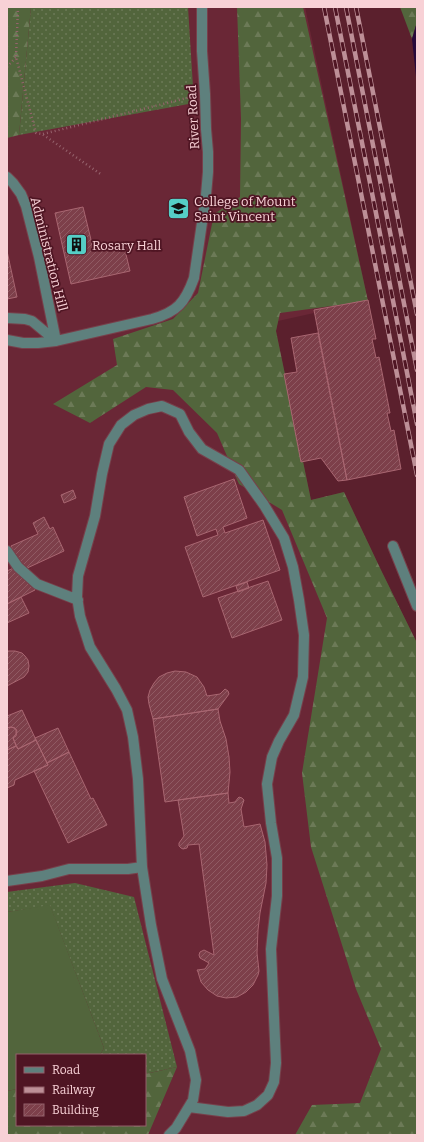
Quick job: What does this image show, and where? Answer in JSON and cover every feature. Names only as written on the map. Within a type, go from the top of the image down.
[{"type":"street","name":"River Road","points":[[56,341],[165,315],[176,309],[189,291],[194,278],[208,172],[202,51],[202,7]]},
{"type":"street","name":"Administration Hill","points":[[7,177],[21,194],[26,206],[39,257],[56,341]]},
{"type":"street","points":[[7,318],[32,321],[56,341]]},
{"type":"street","points":[[7,340],[23,343],[56,341]]},
{"type":"street","points":[[169,1135],[176,1128],[193,1100],[196,1080],[190,1051],[162,979],[151,925],[142,867],[138,779],[133,737],[127,710],[90,647],[80,616],[78,600],[78,576],[95,516],[109,444],[121,425],[134,415],[148,409],[162,406],[180,414],[189,432],[202,449],[239,470],[264,505],[284,538],[293,567],[304,635],[303,677],[294,715],[279,741],[272,757],[267,784],[271,823],[277,858],[277,896],[271,949],[276,1063],[274,1082],[268,1095],[257,1104],[244,1111],[228,1112],[189,1107]]},
{"type":"street","points":[[393,546],[417,606]]},
{"type":"street","points":[[7,551],[18,567],[37,584],[78,600]]},
{"type":"street","points":[[7,881],[69,870],[142,867]]},
{"type":"path","points":[[18,7],[16,57],[36,133],[42,134],[205,94]]},
{"type":"path","points":[[7,67],[16,57]]},
{"type":"path","points":[[42,134],[102,174]]},
{"type":"shaded area","points":[[7,7],[305,7],[368,301],[278,321],[276,331],[311,500],[344,492],[417,643],[417,1135],[7,1135]]},
{"type":"shaded area","points":[[417,22],[417,86],[412,39]]},
{"type":"green space","points":[[7,7],[31,7],[19,135],[7,138]]},
{"type":"green space","points":[[31,7],[188,7],[194,103],[19,135]]},
{"type":"green space","points":[[237,7],[303,7],[368,301],[280,313],[276,331],[311,500],[344,492],[417,643],[417,1135],[295,1135],[312,1105],[360,1103],[381,1049],[356,989],[311,847],[302,773],[327,618],[282,510],[239,484],[217,433],[173,390],[146,387],[90,423],[53,404],[117,365],[113,339],[173,319],[198,293],[214,214],[240,197],[241,119]]},
{"type":"green space","points":[[400,7],[417,7],[417,22],[412,39]]},
{"type":"green space","points":[[75,883],[134,897],[177,1067],[146,1074],[146,1054],[101,1054],[104,1048],[50,906],[7,912],[7,892]]},
{"type":"green space","points":[[50,905],[104,1048],[101,1054],[16,1054],[16,1089],[7,1091],[7,912]]},
{"type":"green space","points":[[177,1067],[148,1135],[7,1135],[7,1091],[16,1089],[16,1126],[146,1126],[146,1074]]},
{"type":"building","name":"Rosary Hall","points":[[83,207],[93,248],[123,242],[130,271],[71,284],[55,213]]},
{"type":"building","points":[[7,251],[17,297],[7,299]]},
{"type":"building","points":[[368,300],[376,339],[372,339],[376,358],[379,357],[390,413],[387,413],[391,431],[394,430],[401,469],[347,480],[314,310]]},
{"type":"building","points":[[318,333],[347,480],[338,481],[321,458],[301,462],[284,374],[297,372],[291,338]]},
{"type":"building","points":[[234,479],[247,518],[223,527],[225,533],[263,520],[280,570],[203,597],[185,547],[218,535],[216,529],[197,536],[184,497]]},
{"type":"building","points":[[73,490],[76,498],[64,503],[61,495]]},
{"type":"building","points":[[44,517],[50,529],[53,527],[64,551],[25,569],[35,590],[7,604],[7,571],[20,565],[11,546],[38,534],[33,523]]},
{"type":"building","points":[[268,581],[282,620],[232,638],[218,598]]},
{"type":"building","points":[[247,582],[249,588],[238,592],[236,586]]},
{"type":"building","points":[[21,597],[29,613],[7,623],[7,604]]},
{"type":"building","points":[[7,652],[22,653],[28,660],[29,666],[28,672],[24,677],[7,686]]},
{"type":"building","points":[[175,671],[186,672],[197,677],[204,687],[207,696],[220,694],[225,689],[229,694],[218,709],[153,719],[148,697],[150,690],[159,677]]},
{"type":"building","points":[[218,709],[229,757],[230,772],[228,793],[165,802],[153,719]]},
{"type":"building","points":[[22,710],[36,740],[18,749],[13,738],[16,734],[16,729],[12,727],[7,728],[7,716]]},
{"type":"building","points":[[7,728],[15,728],[17,731],[16,736],[13,738],[16,746],[7,750]]},
{"type":"building","points":[[58,728],[69,752],[47,763],[35,738]]},
{"type":"building","points":[[36,740],[48,765],[15,780],[14,785],[7,788],[7,750],[16,746],[18,749]]},
{"type":"building","points":[[69,752],[91,799],[93,798],[107,825],[68,843],[34,771],[48,765],[47,763]]},
{"type":"building","points":[[228,793],[229,803],[235,802],[239,797],[244,800],[241,809],[244,827],[260,824],[265,842],[267,865],[266,883],[258,930],[258,975],[253,985],[246,992],[237,997],[226,998],[217,996],[208,990],[201,982],[197,970],[205,969],[209,963],[200,958],[200,952],[204,950],[214,955],[199,844],[188,845],[187,848],[183,849],[179,846],[179,843],[184,836],[178,800]]},
{"type":"railway","points":[[324,7],[417,475]]},
{"type":"railway","points":[[335,7],[417,424]]},
{"type":"railway","points":[[346,7],[417,370]]},
{"type":"railway","points":[[356,7],[417,314]]},
{"type":"place","name":"College of Mount Saint Vincent","points":[[178,208]]},
{"type":"place","name":"Rosary Hall","points":[[77,245]]}]
